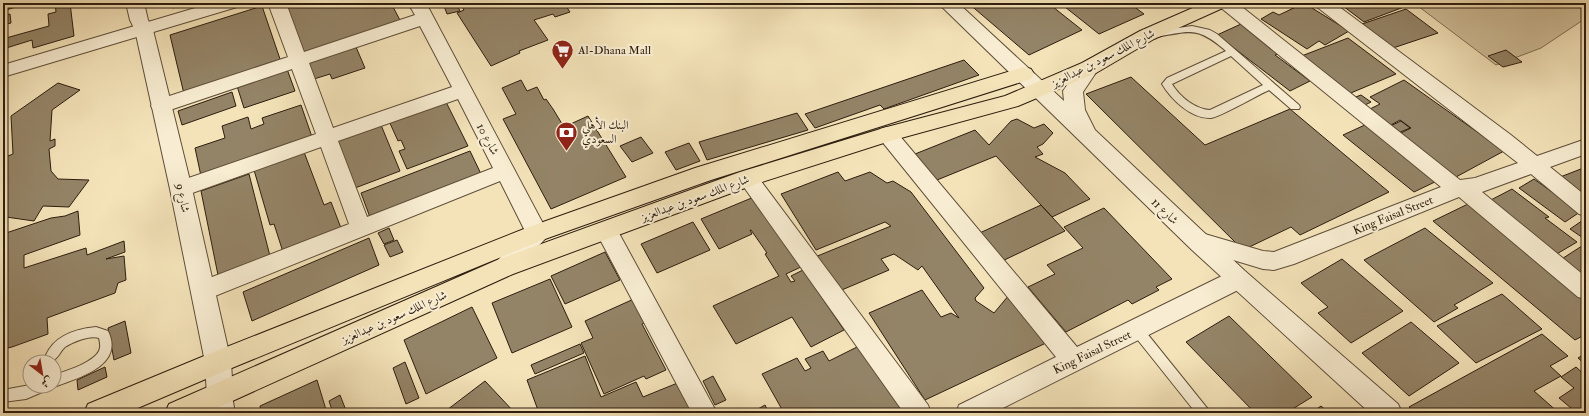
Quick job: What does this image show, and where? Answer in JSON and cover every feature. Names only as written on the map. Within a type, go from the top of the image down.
[{"type":"main road","name":"شارع الملك سعود بن عبدالعزيز","points":[[178,413],[222,404],[505,267],[748,178],[887,134],[1011,101],[1089,68],[1147,35],[1219,3]]},
{"type":"main road","name":"شارع الملك سعود بن عبدالعزيز","points":[[97,413],[218,362],[537,233],[703,174],[1024,74]]},
{"type":"street","name":"شارع 9","points":[[135,3],[139,20],[144,30],[181,189],[218,362],[222,404]]},
{"type":"street","points":[[3,71],[231,3]]},
{"type":"street","points":[[277,3],[361,228]]},
{"type":"street","name":"شارع 11","points":[[946,3],[1024,74],[1090,139],[1238,279],[1389,413]]},
{"type":"street","points":[[1226,3],[1460,188],[1586,290]]},
{"type":"street","points":[[1323,3],[1498,135],[1586,208]]},
{"type":"street","points":[[161,106],[299,60],[421,10]]},
{"type":"street","name":"شارع 10","points":[[421,10],[537,233]]},
{"type":"street","points":[[1089,68],[1072,91],[1075,110],[1090,139]]},
{"type":"street","points":[[181,189],[463,90]]},
{"type":"street","points":[[887,134],[1074,361]]},
{"type":"street","name":"King Faisal Street","points":[[1198,241],[1263,260],[1286,258],[1460,188],[1476,186],[1586,146]]},
{"type":"street","points":[[202,291],[505,171]]},
{"type":"street","points":[[748,178],[919,413]]},
{"type":"street","points":[[606,230],[705,413]]},
{"type":"street","points":[[505,267],[537,233]]},
{"type":"street","name":"King Faisal Street","points":[[968,413],[1238,279]]},
{"type":"lane","points":[[1147,35],[1194,28],[1204,30],[1214,36],[1295,107]]},
{"type":"lane","points":[[1232,52],[1170,80],[1167,84],[1170,90],[1194,109],[1203,114],[1211,114],[1271,85]]},
{"type":"lane","points":[[1137,330],[1204,413]]},
{"type":"lane","points":[[53,354],[60,344],[81,334],[96,332],[104,335],[106,342],[104,354],[95,362],[62,377]]},
{"type":"lane","points":[[3,396],[22,394]]},
{"type":"shaded area","points":[[1414,3],[1586,3],[1586,18],[1541,48],[1496,65]]},
{"type":"building","points":[[3,3],[22,3],[22,5],[3,11]]},
{"type":"building","points":[[55,3],[70,3],[74,36],[33,48],[32,40],[3,49],[3,27],[6,26],[6,38],[49,26],[48,14],[56,12]]},
{"type":"building","points":[[172,3],[189,3],[173,8]]},
{"type":"building","points":[[280,3],[391,3],[402,24],[301,58]]},
{"type":"building","points":[[456,3],[460,11],[447,14],[444,6]]},
{"type":"building","points":[[468,3],[564,3],[570,12],[555,17],[553,14],[534,20],[548,40],[519,51],[520,53],[491,66],[457,13],[464,10],[461,5]]},
{"type":"building","points":[[968,3],[1048,3],[1082,30],[1029,55]]},
{"type":"building","points":[[1060,3],[1129,3],[1144,14],[1099,34]]},
{"type":"building","points":[[1304,3],[1349,31],[1325,45],[1319,41],[1307,49],[1261,19],[1273,12],[1279,15]]},
{"type":"building","points":[[1339,3],[1398,3],[1404,7],[1364,22]]},
{"type":"building","points":[[262,6],[281,62],[184,94],[170,35]]},
{"type":"building","points":[[1406,9],[1438,33],[1393,48],[1362,24]]},
{"type":"building","points":[[10,14],[11,23],[3,25],[3,16]]},
{"type":"building","points":[[1241,24],[1280,53],[1275,55],[1310,81],[1290,91],[1217,35]]},
{"type":"building","points":[[1348,38],[1396,74],[1346,95],[1299,57]]},
{"type":"building","points":[[356,47],[365,68],[332,79],[330,74],[314,79],[308,62]]},
{"type":"building","points":[[1506,50],[1522,62],[1503,67],[1488,56]]},
{"type":"building","points":[[964,60],[979,75],[884,109],[880,105],[815,128],[805,114]]},
{"type":"building","points":[[287,69],[295,91],[244,108],[237,86]]},
{"type":"building","points":[[1131,77],[1205,145],[1290,109],[1389,192],[1300,235],[1291,227],[1243,250],[1086,94]]},
{"type":"building","name":"البنك الأهلي السعودي","points":[[521,80],[527,91],[537,87],[544,100],[546,99],[564,127],[588,116],[626,177],[551,209],[503,119],[516,114],[502,88]]},
{"type":"building","points":[[1404,80],[1504,151],[1456,177],[1399,134],[1411,128],[1400,120],[1391,125],[1370,109],[1380,104],[1370,97]]},
{"type":"building","points":[[58,83],[80,90],[52,110],[50,141],[55,139],[55,146],[49,149],[51,171],[58,179],[89,180],[69,207],[43,206],[34,221],[6,217],[3,215],[3,158],[13,154],[11,116]]},
{"type":"building","points":[[232,92],[236,106],[182,125],[178,111]]},
{"type":"building","points":[[1361,95],[1371,102],[1363,106],[1353,98]]},
{"type":"building","points":[[445,100],[468,146],[407,169],[399,151],[405,149],[401,140],[398,141],[389,121]]},
{"type":"building","points":[[301,105],[312,137],[201,176],[195,148],[225,138],[222,126],[248,117],[251,129],[264,124],[262,118]]},
{"type":"building","points":[[797,113],[808,130],[707,160],[699,142]]},
{"type":"building","points":[[1017,119],[1034,128],[1044,124],[1053,133],[1043,144],[1037,147],[1043,154],[1035,157],[1065,173],[1090,199],[1052,217],[996,156],[937,180],[915,154],[975,130],[989,145],[1011,121]]},
{"type":"building","points":[[1401,121],[1410,128],[1398,133],[1390,126]]},
{"type":"building","points":[[1367,124],[1439,180],[1414,192],[1343,135]]},
{"type":"building","points":[[381,125],[400,171],[355,188],[338,141]]},
{"type":"building","points":[[641,137],[653,153],[632,162],[620,146]]},
{"type":"building","points":[[689,143],[700,161],[676,170],[665,152]]},
{"type":"building","points":[[470,151],[482,176],[371,220],[361,193]]},
{"type":"building","points":[[304,152],[324,205],[331,202],[341,228],[283,252],[274,224],[270,225],[254,170]]},
{"type":"building","points":[[1586,167],[1586,203],[1555,179]]},
{"type":"building","points":[[838,172],[845,181],[870,172],[887,183],[893,181],[911,192],[984,288],[975,298],[976,301],[994,313],[1009,295],[1046,343],[925,400],[869,313],[922,290],[941,317],[951,313],[959,318],[922,266],[918,270],[894,254],[881,259],[889,270],[837,292],[815,257],[891,226],[885,222],[816,250],[781,194]]},
{"type":"building","points":[[249,174],[271,260],[219,280],[201,191]]},
{"type":"building","points":[[1534,179],[1580,212],[1565,222],[1519,188]]},
{"type":"building","points":[[1512,189],[1549,217],[1545,218],[1577,242],[1555,255],[1487,202]]},
{"type":"building","points":[[754,197],[803,266],[786,274],[791,282],[795,281],[791,276],[803,270],[844,330],[811,347],[792,317],[736,344],[713,306],[779,276],[765,254],[767,253],[751,230],[752,234],[719,249],[701,219]]},
{"type":"building","points":[[1468,204],[1586,300],[1586,334],[1575,340],[1433,221]]},
{"type":"building","points":[[1041,205],[1065,231],[996,264],[973,236]]},
{"type":"building","points":[[1104,208],[1172,279],[1156,287],[1159,290],[1132,304],[1128,300],[1066,332],[1028,287],[1055,274],[1047,265],[1083,248],[1064,227]]},
{"type":"building","points":[[78,211],[80,235],[24,255],[24,268],[86,248],[87,255],[124,241],[125,252],[106,259],[124,256],[126,280],[118,283],[115,293],[47,318],[48,334],[3,349],[3,234],[51,218],[65,216]]},
{"type":"building","points":[[1586,218],[1586,240],[1570,229]]},
{"type":"building","points":[[693,222],[710,250],[657,273],[641,244]]},
{"type":"building","points":[[389,228],[394,240],[384,244],[378,233]]},
{"type":"building","points":[[1425,228],[1493,283],[1454,305],[1458,308],[1434,322],[1364,260]]},
{"type":"building","points":[[369,238],[379,265],[252,321],[243,292]]},
{"type":"building","points":[[397,240],[403,252],[390,257],[384,245]]},
{"type":"building","points":[[1585,244],[1586,245],[1586,284],[1557,262]]},
{"type":"building","points":[[605,252],[620,280],[565,304],[551,276]]},
{"type":"building","points":[[1342,259],[1403,311],[1351,343],[1318,313],[1328,307],[1301,283]]},
{"type":"building","points":[[550,279],[572,327],[512,353],[492,303]]},
{"type":"building","points":[[1502,294],[1542,329],[1476,363],[1437,326]]},
{"type":"building","points":[[636,298],[648,321],[642,324],[666,370],[646,379],[644,376],[604,394],[581,343],[593,338],[585,321]]},
{"type":"building","points":[[472,307],[497,358],[426,394],[404,340]]},
{"type":"building","points":[[1229,316],[1312,397],[1286,413],[1255,413],[1186,342]]},
{"type":"building","points":[[125,321],[131,353],[114,360],[108,328]]},
{"type":"building","points":[[1411,322],[1459,363],[1409,396],[1362,353]]},
{"type":"building","points":[[1542,334],[1568,356],[1550,366],[1561,376],[1534,391],[1559,413],[1416,413],[1409,407]]},
{"type":"building","points":[[580,344],[584,353],[535,374],[531,365]]},
{"type":"building","points":[[861,345],[907,413],[784,413],[762,374],[797,358],[805,371],[811,368],[805,359],[823,351],[829,361]]},
{"type":"building","points":[[1586,353],[1586,365],[1578,358]]},
{"type":"building","points":[[585,356],[601,397],[636,382],[643,397],[680,382],[694,413],[539,413],[527,380]]},
{"type":"building","points":[[405,362],[419,398],[406,404],[393,368]]},
{"type":"building","points":[[105,367],[107,377],[78,390],[77,380]]},
{"type":"building","points":[[1576,367],[1586,376],[1586,413],[1577,413],[1559,398],[1574,388],[1561,377]]},
{"type":"building","points":[[713,376],[726,400],[715,405],[703,381]]},
{"type":"building","points":[[317,380],[327,413],[261,413],[260,406]]},
{"type":"building","points":[[485,381],[515,413],[443,413]]},
{"type":"building","points":[[340,395],[347,413],[333,413],[329,401]]},
{"type":"building","points":[[765,405],[769,413],[751,413]]},
{"type":"building","points":[[1321,406],[1329,413],[1311,413]]},
{"type":"place","name":"Al-Dhana Mall","points":[[563,70]]},
{"type":"place","name":"البنك الأهلي السعودي","points":[[566,152]]}]
